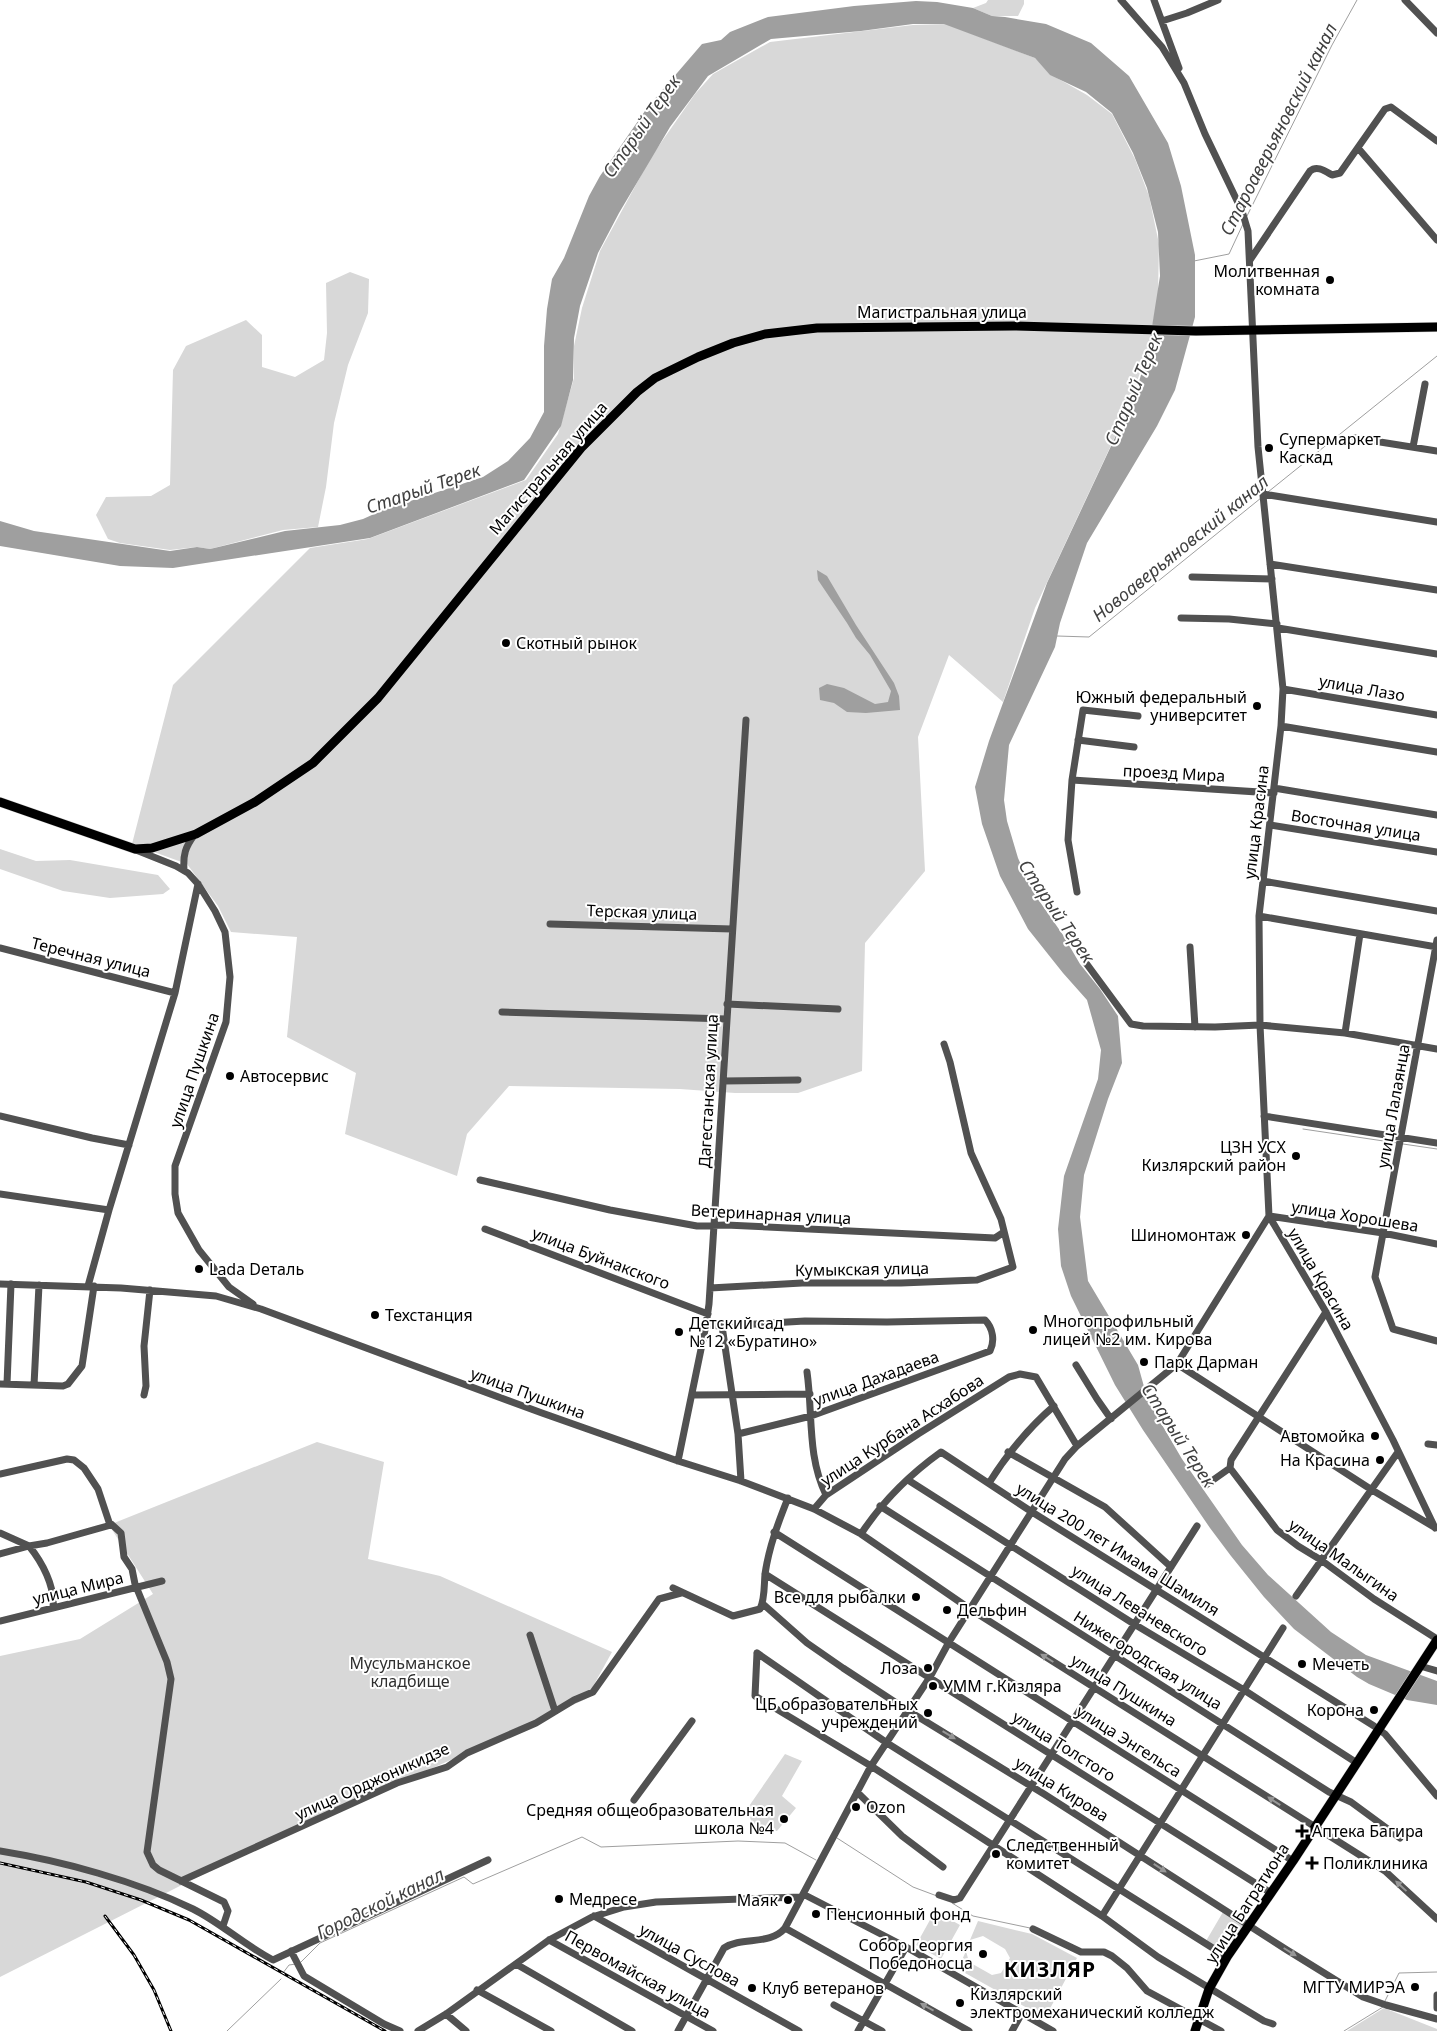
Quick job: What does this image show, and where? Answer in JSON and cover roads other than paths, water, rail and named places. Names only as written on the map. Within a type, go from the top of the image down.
[{"type":"main road","name":"Магистральная улица","points":[[0,802],[135,849],[152,848],[196,834],[284,784],[313,763],[378,698],[582,447],[637,392],[675,367],[733,343],[791,329],[818,328],[1004,326],[1144,328],[1196,331],[1437,327]]},
{"type":"main road","points":[[1419,1668],[1437,1639]]},
{"type":"main road","name":"улица Багратиона","points":[[1195,2031],[1209,1990],[1228,1957],[1419,1668]]},
{"type":"street","points":[[1121,0],[1162,47],[1184,83]]},
{"type":"street","points":[[1154,0],[1184,83]]},
{"type":"street","points":[[1162,21],[1188,13],[1218,0]]},
{"type":"street","points":[[1405,0],[1437,33]]},
{"type":"street","name":"улица Красина","points":[[1184,83],[1205,134],[1242,211],[1248,231],[1255,408],[1262,494],[1278,626],[1283,689],[1281,726],[1259,916],[1260,1024],[1269,1216],[1326,1312],[1436,1528]]},
{"type":"street","points":[[1250,260],[1310,171],[1313,168],[1318,168],[1336,175],[1340,173],[1384,109],[1391,108],[1437,141]]},
{"type":"street","points":[[1358,148],[1437,240]]},
{"type":"street","points":[[1413,447],[1424,384]]},
{"type":"street","points":[[1355,438],[1437,451]]},
{"type":"street","points":[[1262,494],[1437,522]]},
{"type":"street","points":[[1270,564],[1437,590]]},
{"type":"street","points":[[1192,577],[1272,579]]},
{"type":"street","points":[[1181,618],[1229,619],[1437,654]]},
{"type":"street","name":"улица Лазо","points":[[1283,689],[1437,715]]},
{"type":"street","points":[[1077,892],[1068,840],[1072,780],[1083,710],[1138,716]]},
{"type":"street","name":"Дагестанская улица","points":[[678,1462],[708,1314],[746,720]]},
{"type":"street","points":[[1281,726],[1437,752]]},
{"type":"street","points":[[1078,740],[1134,747]]},
{"type":"street","name":"проезд Мира","points":[[1072,780],[1274,790],[1437,815]]},
{"type":"street","name":"Восточная улица","points":[[1270,825],[1437,852]]},
{"type":"street","points":[[184,870],[183,855],[187,844],[196,834]]},
{"type":"street","name":"улица Пушкина","points":[[135,849],[184,870],[198,884],[215,911],[225,932],[230,977],[229,1008],[226,1022],[175,1166],[175,1194],[178,1213],[199,1250],[229,1287],[261,1309]]},
{"type":"street","points":[[1263,881],[1437,911]]},
{"type":"street","points":[[12,1284],[3,1384],[66,1386],[82,1362],[91,1286],[108,1210],[175,993],[198,884]]},
{"type":"street","points":[[1259,916],[1360,934],[1437,945]]},
{"type":"street","name":"Терская улица","points":[[550,924],[732,929]]},
{"type":"street","points":[[1345,1033],[1360,934]]},
{"type":"street","name":"улица Лалаянца","points":[[1437,945],[1375,1277],[1393,1329],[1437,1341]]},
{"type":"street","points":[[1190,947],[1195,1027]]},
{"type":"street","name":"Теречная улица","points":[[0,948],[175,993]]},
{"type":"street","points":[[1086,963],[1131,1024],[1195,1027],[1260,1024],[1345,1033],[1437,1049]]},
{"type":"street","points":[[727,1004],[838,1009]]},
{"type":"street","points":[[502,1012],[726,1020]]},
{"type":"street","points":[[944,1044],[971,1153],[991,1195],[1004,1232]]},
{"type":"street","points":[[723,1081],[798,1080]]},
{"type":"street","points":[[0,1116],[129,1145]]},
{"type":"street","points":[[1264,1116],[1437,1143]]},
{"type":"street","name":"Ветеринарная улица","points":[[480,1180],[610,1210],[697,1226],[726,1225],[995,1238],[1004,1232]]},
{"type":"street","points":[[0,1194],[108,1210]]},
{"type":"street","points":[[678,2031],[724,1948],[732,1944],[768,1938],[784,1930],[871,1766],[930,1677],[949,1642],[1065,1459],[1077,1446],[1177,1364],[1269,1216]]},
{"type":"street","name":"улица Хорошева","points":[[1269,1216],[1383,1233],[1437,1244]]},
{"type":"street","name":"улица Буйнакского","points":[[485,1229],[708,1314]]},
{"type":"street","name":"Кумыкская улица","points":[[710,1288],[802,1283],[900,1283],[977,1280],[1013,1267],[1004,1232]]},
{"type":"street","name":"улица Пушкина","points":[[0,1284],[91,1286],[216,1296],[261,1309],[678,1462],[741,1481],[814,1509],[860,1534],[970,1609],[1385,1871],[1437,1919]]},
{"type":"street","points":[[34,1385],[39,1285]]},
{"type":"street","points":[[144,1395],[146,1386],[144,1346],[150,1290]]},
{"type":"street","points":[[1206,1485],[1230,1468],[1231,1460],[1326,1312]]},
{"type":"street","name":"улица Дахадаева","points":[[722,1326],[805,1321],[985,1320],[990,1325],[994,1344],[990,1351],[811,1416],[738,1434]]},
{"type":"street","points":[[706,1325],[722,1326],[738,1434],[741,1481]]},
{"type":"street","points":[[1177,1364],[1372,1490],[1436,1528]]},
{"type":"street","points":[[1076,1365],[1111,1418]]},
{"type":"street","points":[[807,1372],[810,1394],[812,1447],[819,1482],[826,1495]]},
{"type":"street","name":"улица Курбана Асхабова","points":[[814,1509],[826,1495],[1009,1377],[1020,1374],[1036,1377],[1054,1406]]},
{"type":"street","points":[[692,1395],[810,1394]]},
{"type":"street","points":[[989,1483],[1008,1452],[1054,1406],[1077,1446]]},
{"type":"street","points":[[1428,1444],[1437,1445]]},
{"type":"street","name":"улица 200 лет Имама Шамиля","points":[[860,1534],[880,1506],[923,1465],[941,1452],[1032,1512],[1380,1729],[1437,1796]]},
{"type":"street","points":[[1008,1452],[1105,1506],[1171,1567]]},
{"type":"street","points":[[1296,1596],[1398,1452]]},
{"type":"street","points":[[0,1474],[67,1459],[79,1463],[98,1489],[111,1525],[121,1534],[122,1552],[132,1570],[136,1588],[167,1662],[172,1686],[147,1852],[153,1865],[159,1870],[224,1902],[228,1912],[223,1926]]},
{"type":"street","name":"улица Малыгина","points":[[1230,1468],[1277,1530],[1298,1546],[1322,1560],[1374,1599],[1437,1639]]},
{"type":"street","name":"улица Леваневского","points":[[908,1480],[1134,1624],[1244,1690],[1357,1763]]},
{"type":"street","points":[[673,1588],[732,1616],[760,1609],[763,1604],[765,1574],[774,1532],[788,1498]]},
{"type":"street","name":"Нижегородская улица","points":[[880,1506],[1336,1795],[1352,1802],[1400,1838]]},
{"type":"street","points":[[0,1554],[111,1525]]},
{"type":"street","points":[[940,1895],[954,1900],[960,1898],[1197,1526]]},
{"type":"street","name":"улица Энгельса","points":[[774,1532],[1293,1860]]},
{"type":"street","points":[[0,1533],[29,1546],[40,1559],[51,1588],[53,1607]]},
{"type":"street","points":[[40,1559],[41,1550],[47,1543]]},
{"type":"street","name":"улица Толстого","points":[[765,1574],[1271,1893]]},
{"type":"street","name":"улица Мира","points":[[0,1621],[162,1582]]},
{"type":"street","name":"улица Орджоникидзе","points":[[181,1881],[397,1783],[447,1767],[467,1753],[536,1724],[574,1700],[593,1692],[659,1599],[682,1593]]},
{"type":"street","name":"улица Кирова","points":[[763,1604],[807,1643],[907,1710],[1032,1786],[1249,1926],[1364,1997],[1437,2019]]},
{"type":"street","points":[[1102,1916],[1283,1628]]},
{"type":"street","points":[[530,1635],[555,1712]]},
{"type":"street","points":[[1228,1957],[887,1743],[757,1653],[755,1696],[871,1766],[994,1845],[1102,1916],[1209,1990],[1264,2021],[1273,2024]]},
{"type":"street","points":[[1419,1668],[1437,1671]]},
{"type":"street","points":[[634,1800],[692,1720]]},
{"type":"street","points":[[856,1792],[902,1836],[943,1867]]},
{"type":"street","points":[[0,1851],[89,1870],[165,1897],[223,1926],[252,1950],[273,1960],[488,1860]]},
{"type":"street","points":[[418,2031],[446,2014],[549,1940],[594,1916],[624,1907],[656,1902],[802,1895],[906,1946],[1053,2031]]},
{"type":"street","name":"улица Суслова","points":[[594,1916],[798,2031]]},
{"type":"street","points":[[1033,1929],[1081,1952],[1104,1952],[1112,1956],[1127,1968],[1147,1991],[1221,2031]]},
{"type":"street","points":[[784,1930],[969,2031]]},
{"type":"street","name":"Первомайская улица","points":[[549,1940],[713,2031]]},
{"type":"street","points":[[858,2031],[906,1946]]},
{"type":"street","points":[[291,1951],[304,1976],[384,2024],[400,2031]]},
{"type":"street","points":[[516,1964],[632,2031]]},
{"type":"street","points":[[478,1990],[551,2031]]},
{"type":"street","points":[[1437,1995],[1437,2008]]},
{"type":"street","points":[[834,2005],[882,2031]]},
{"type":"street","points":[[1012,2031],[1022,2012]]},
{"type":"street","points":[[446,2014],[466,2031]]},
{"type":"water","name":"Старый Терек","points":[[916,1],[937,2],[973,8],[992,16],[1046,24],[1091,43],[1129,76],[1168,143],[1181,186],[1195,255],[1195,317],[1175,390],[1157,426],[1087,543],[1060,623],[1055,647],[1009,745],[1004,800],[1007,821],[1018,858],[1033,892],[1063,935],[1080,964],[1118,1016],[1122,1063],[1108,1099],[1084,1175],[1080,1217],[1088,1281],[1138,1365],[1148,1401],[1182,1459],[1242,1545],[1268,1575],[1331,1632],[1366,1655],[1437,1681],[1437,1705],[1407,1700],[1357,1677],[1294,1629],[1264,1597],[1210,1528],[1143,1430],[1115,1385],[1071,1296],[1061,1266],[1058,1229],[1064,1176],[1098,1079],[1101,1050],[1087,1000],[1028,929],[1000,876],[982,824],[975,787],[989,741],[1047,583],[1126,414],[1137,388],[1148,352],[1160,276],[1158,232],[1147,188],[1133,153],[1112,113],[1086,92],[1050,75],[1035,58],[944,24],[913,24],[771,39],[708,76],[670,127],[619,213],[598,253],[580,306],[574,338],[573,380],[561,426],[524,480],[370,538],[173,568],[120,566],[0,546],[0,521],[34,531],[170,551],[197,547],[210,549],[285,531],[340,525],[363,519],[383,510],[483,477],[508,461],[530,438],[544,412],[544,346],[552,279],[564,258],[589,196],[600,176],[647,108],[702,44],[721,40],[730,32],[768,17],[854,6]]},
{"type":"water","points":[[817,570],[827,576],[894,683],[899,696],[900,710],[866,713],[847,712],[834,703],[820,700],[819,688],[827,684],[844,688],[875,704],[888,702],[891,691],[870,655],[856,638],[818,580]]},
{"type":"waterway","name":"Староаверьяновский канал","points":[[1247,216],[1332,45],[1357,0]]},
{"type":"waterway","name":"Староаверьяновский канал","points":[[1194,261],[1229,254],[1243,224]]},
{"type":"waterway","name":"Новоаверьяновский канал","points":[[1268,492],[1437,356]]},
{"type":"waterway","name":"Новоаверьяновский канал","points":[[1057,636],[1089,637],[1261,498]]},
{"type":"waterway","points":[[1303,1129],[1397,1143]]},
{"type":"waterway","points":[[1403,1144],[1437,1149]]},
{"type":"waterway","name":"Городской канал","points":[[301,1962],[320,1943],[464,1877],[473,1884],[582,1837],[601,1847],[738,1841],[785,1843],[816,1860]]},
{"type":"waterway","points":[[837,1838],[913,1887],[937,1896]]},
{"type":"waterway","points":[[952,1903],[973,1916],[1030,1928]]},
{"type":"waterway","name":"Городской канал","points":[[283,1973],[289,1965],[296,1964]]},
{"type":"waterway","points":[[1385,2001],[1399,1973],[1437,1972]]},
{"type":"waterway","name":"Городской канал","points":[[227,2031],[281,1979]]},
{"type":"waterway","points":[[1344,2031],[1383,2007]]},
{"type":"railway","points":[[0,1863],[86,1882],[141,1900],[189,1920],[385,2031]]},
{"type":"railway","points":[[105,1916],[134,1955],[154,1990],[171,2031]]},
{"type":"place","name":"Молитвенная комната","points":[[1330,280]]},
{"type":"place","name":"Супермаркет Каскад","points":[[1269,448]]},
{"type":"place","name":"Скотный рынок","points":[[506,643]]},
{"type":"place","name":"Южный федеральный университет","points":[[1257,706]]},
{"type":"place","name":"Автосервис","points":[[230,1076]]},
{"type":"place","name":"ЦЗН УСХ Кизлярский район","points":[[1296,1156]]},
{"type":"place","name":"Шиномонтаж","points":[[1246,1235]]},
{"type":"place","name":"Lada Dеталь","points":[[199,1269]]},
{"type":"place","name":"Техстанция","points":[[375,1315]]},
{"type":"place","name":"Многопрофильный лицей №2 им. Кирова","points":[[1033,1330]]},
{"type":"place","name":"Детский сад №12 «Буратино»","points":[[679,1332]]},
{"type":"place","name":"Парк Дарман","points":[[1144,1362]]},
{"type":"place","name":"Автомойка","points":[[1375,1436]]},
{"type":"place","name":"На Красина","points":[[1380,1460]]},
{"type":"place","name":"Все для рыбалки","points":[[916,1597]]},
{"type":"place","name":"Дельфин","points":[[947,1610]]},
{"type":"place","name":"Мечеть","points":[[1302,1664]]},
{"type":"place","name":"Лоза","points":[[928,1668]]},
{"type":"place","name":"УММ г.Кизляра","points":[[933,1686]]},
{"type":"place","name":"Корона","points":[[1374,1710]]},
{"type":"place","name":"ЦБ образовательных учреждений","points":[[928,1713]]},
{"type":"place","name":"Ozon","points":[[856,1807]]},
{"type":"place","name":"Средняя общеобразовательная школа №4","points":[[784,1819]]},
{"type":"place","name":"Аптека Багира","points":[[1302,1831]]},
{"type":"place","name":"Следственный комитет","points":[[996,1854]]},
{"type":"place","name":"Поликлиника","points":[[1312,1863]]},
{"type":"place","name":"Медресе","points":[[559,1899]]},
{"type":"place","name":"Маяк","points":[[788,1900]]},
{"type":"place","name":"Пенсионный фонд","points":[[816,1914]]},
{"type":"place","name":"Собор Георгия Победоносца","points":[[983,1954]]},
{"type":"place","name":"МГТУ МИРЭА","points":[[1415,1987]]},
{"type":"place","name":"Клуб ветеранов","points":[[752,1988]]},
{"type":"place","name":"Кизлярский электромеханический колледж","points":[[960,2003]]},
{"type":"district","name":"КИЗЛЯР","points":[[1050,1969]]},
{"type":"park label","name":"Мусульманское кладбище","points":[[410,1672]]}]
